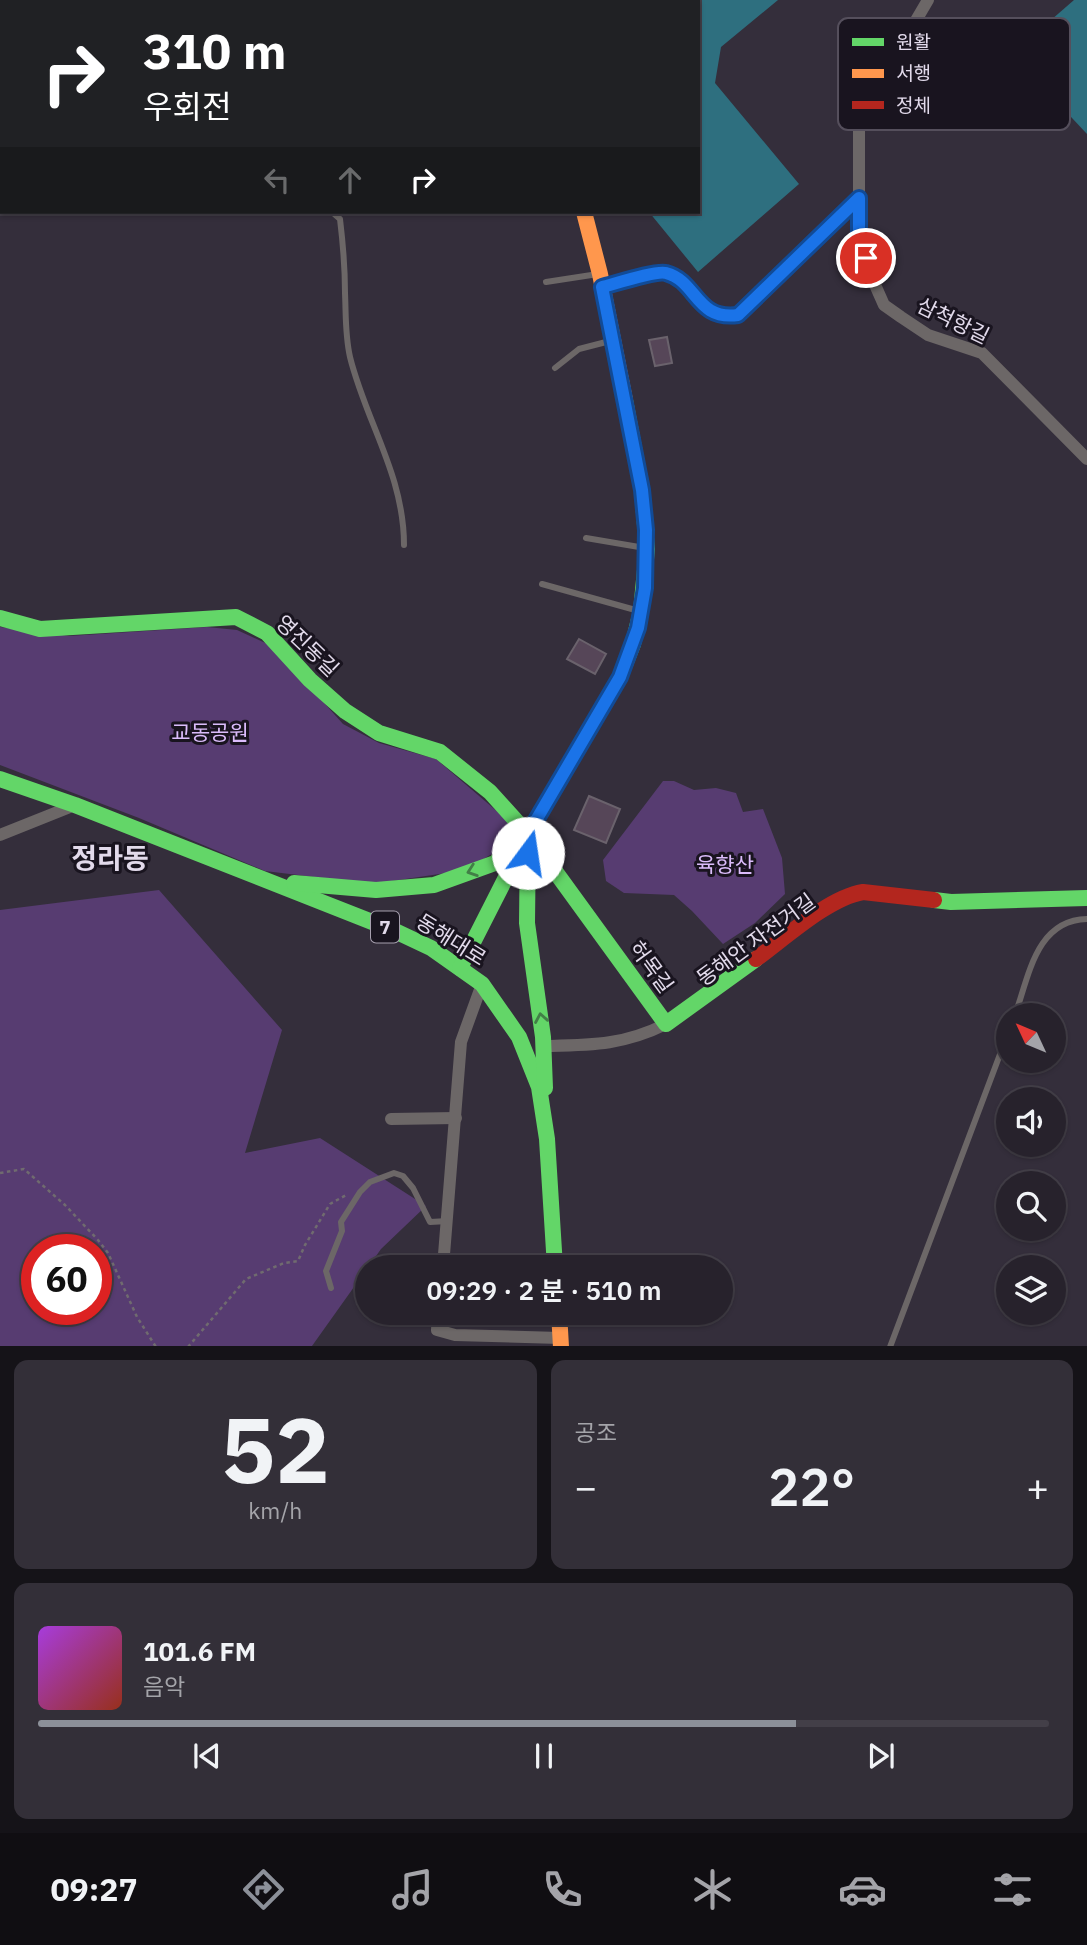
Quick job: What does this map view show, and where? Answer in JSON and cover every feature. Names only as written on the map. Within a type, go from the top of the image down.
[{"type":"street","name":"삼척항길","points":[[917,18],[928,0]]},
{"type":"street","name":"삼척항길","points":[[859,130],[859,239],[884,305],[928,335],[982,353],[1087,459]]},
{"type":"street","points":[[601,280],[664,272],[678,279],[709,310],[723,317],[738,315],[859,198]]},
{"type":"street","points":[[460,968],[528,834],[620,677],[633,644],[641,611],[647,549],[642,490],[601,280],[584,214]]},
{"type":"street","name":"영진동길","points":[[0,618],[40,629],[236,617],[267,634],[310,680],[345,710],[379,733],[440,752],[490,792],[528,834]]},
{"type":"street","name":"동해대로","points":[[0,779],[75,805],[395,931],[431,948],[482,984],[519,1037],[534,1071],[544,1111],[554,1255]]},
{"type":"street","points":[[0,835],[75,805]]},
{"type":"street","points":[[256,878],[327,888],[376,890],[434,885],[495,863],[528,834]]},
{"type":"street","points":[[528,834],[529,950],[545,1046],[544,1111]]},
{"type":"street","name":"허목길","points":[[528,834],[666,1024],[836,901],[852,894],[863,892],[951,902],[1087,898]]},
{"type":"street","points":[[444,1255],[461,1042],[482,984]]},
{"type":"street","points":[[545,1046],[611,1044],[643,1035],[666,1024]]},
{"type":"street","points":[[391,1119],[456,1118]]},
{"type":"street","points":[[437,1325],[436,1330],[455,1335],[561,1342]]},
{"type":"lane","points":[[334,214],[340,219],[344,260],[345,334],[351,360],[394,474],[401,505],[404,545]]},
{"type":"lane","points":[[545,282],[601,280]]},
{"type":"lane","points":[[555,368],[579,349],[612,341]]},
{"type":"lane","points":[[586,538],[647,549]]},
{"type":"lane","points":[[542,583],[641,611]]},
{"type":"lane","points":[[1019,1003],[1040,947],[1047,936],[1056,927],[1077,919],[1087,919]]},
{"type":"lane","points":[[890,1346],[996,1065]]},
{"type":"lane","points":[[331,1288],[326,1271],[342,1231],[341,1222],[360,1192],[370,1182],[394,1173],[403,1176],[413,1188],[430,1222],[448,1221]]},
{"type":"path","points":[[0,1173],[24,1169],[38,1179],[85,1225],[108,1254],[137,1317],[156,1346]]},
{"type":"path","points":[[188,1346],[246,1279],[284,1263],[298,1261],[330,1203],[349,1193],[360,1192]]},
{"type":"green space","name":"교동공원","points":[[0,627],[69,636],[207,627],[237,630],[274,647],[343,724],[379,743],[436,759],[513,825],[503,847],[482,860],[446,873],[372,884],[265,871],[139,818],[0,765]]},
{"type":"green space","name":"육향산","points":[[663,781],[674,781],[694,790],[716,788],[736,793],[743,812],[763,809],[782,858],[785,894],[755,923],[723,944],[674,895],[624,893],[606,881],[603,860]]},
{"type":"green space","points":[[159,890],[282,1030],[245,1153],[320,1138],[426,1206],[377,1255],[355,1255],[355,1286],[312,1346],[0,1346],[0,910]]},
{"type":"water","points":[[700,0],[778,0],[721,47],[715,83],[799,184],[698,272],[651,214],[700,214]]},
{"type":"water","points":[[1074,0],[1087,0],[1087,134],[1070,116],[1070,18],[1053,18]]},
{"type":"building","points":[[667,337],[672,363],[655,366],[649,340]]},
{"type":"building","points":[[579,639],[606,654],[595,674],[567,659]]},
{"type":"building","points":[[589,796],[620,809],[606,843],[574,830]]},
{"type":"traffic: fast","points":[[460,968],[528,834],[620,677],[633,644],[641,611],[647,549],[642,490],[625,400]]},
{"type":"traffic: fast","points":[[0,618],[40,629],[236,617],[267,633],[310,680],[345,711],[379,733],[440,752],[490,792],[528,834],[666,1024],[756,959]]},
{"type":"traffic: fast","points":[[0,779],[75,805],[395,931],[431,948],[482,984],[519,1037],[539,1087],[547,1139],[554,1255]]},
{"type":"traffic: fast","points":[[528,834],[527,923],[543,1037],[545,1088]]},
{"type":"traffic: fast","points":[[294,883],[376,890],[434,885],[495,863],[528,834]]},
{"type":"traffic: fast","points":[[934,900],[951,902],[1087,898]]},
{"type":"traffic: slow","points":[[585,214],[600,274],[625,400]]},
{"type":"traffic: slow","points":[[560,1325],[561,1346]]},
{"type":"traffic: jam","points":[[756,959],[821,910],[850,896],[863,892],[934,900]]},
{"type":"district","name":"정라동","points":[[110,858]]},
{"type":"route","points":[[528,853],[528,834],[620,677],[638,628],[645,588],[647,549],[642,490],[602,287],[664,272],[678,279],[709,310],[723,317],[738,315],[859,198],[859,239],[866,258]]}]
